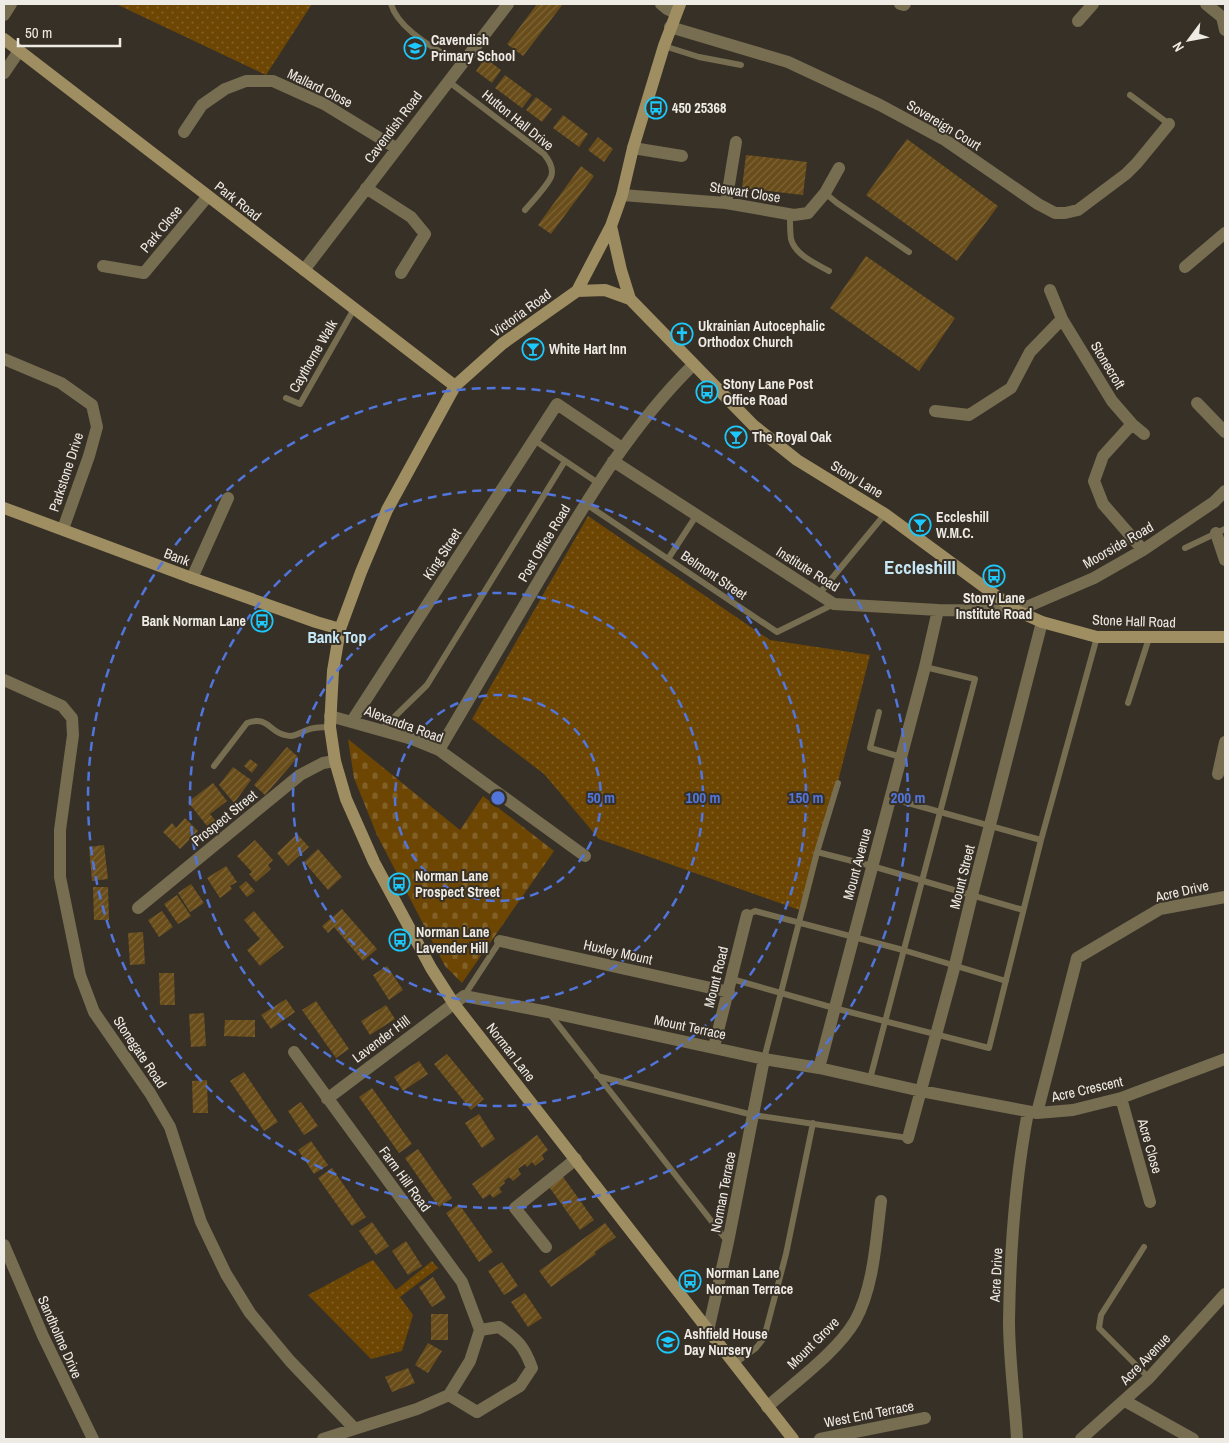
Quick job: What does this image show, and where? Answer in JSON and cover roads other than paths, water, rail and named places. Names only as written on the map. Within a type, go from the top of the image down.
[{"type":"street","points":[[4,15],[11,4]]},
{"type":"street","name":"Cavendish Road","points":[[304,270],[508,4]]},
{"type":"street","points":[[661,4],[668,9],[678,8]]},
{"type":"street","points":[[900,4],[905,4]]},
{"type":"street","points":[[1078,21],[1093,4]]},
{"type":"street","points":[[1206,4],[1222,16],[1225,30]]},
{"type":"street","name":"Victoria Road","points":[[340,629],[387,510],[455,386],[502,344],[577,291],[611,226],[622,195],[633,148],[670,26],[678,8]]},
{"type":"street","name":"Sovereign Court","points":[[670,26],[788,62],[880,105],[945,140],[1038,204],[1055,213],[1072,212],[1085,206],[1138,163],[1169,124]]},
{"type":"street","name":"Park Road","points":[[4,39],[455,386]]},
{"type":"street","points":[[4,73],[20,51]]},
{"type":"street","name":"Mallard Close","points":[[184,132],[202,105],[225,89],[246,81],[273,81],[324,104],[396,148]]},
{"type":"street","points":[[726,202],[736,142]]},
{"type":"street","points":[[633,148],[682,156]]},
{"type":"street","name":"Stewart Close","points":[[622,195],[726,202],[794,216],[808,212],[825,193],[838,168]]},
{"type":"street","points":[[366,188],[411,217],[425,234],[401,273]]},
{"type":"street","name":"Park Close","points":[[104,266],[144,273],[208,196]]},
{"type":"street","name":"Stony Lane","points":[[611,226],[620,270],[630,299],[752,425],[797,460],[885,514],[1017,611],[1042,622]]},
{"type":"street","points":[[1185,267],[1225,233]]},
{"type":"street","name":"Stony Lane","points":[[577,291],[604,290],[630,299]]},
{"type":"street","name":"Stonecroft","points":[[1050,290],[1062,319],[1112,400],[1132,424],[1144,434]]},
{"type":"street","points":[[935,411],[969,415],[1011,388],[1030,352],[1062,319]]},
{"type":"street","name":"Parkstone Drive","points":[[4,359],[61,383],[92,405],[97,427],[89,456],[63,529]]},
{"type":"street","name":"Post Office Road","points":[[438,750],[598,483],[622,448],[668,389],[693,365]]},
{"type":"street","points":[[1197,403],[1225,432]]},
{"type":"street","name":"King Street","points":[[352,721],[557,404],[622,448]]},
{"type":"street","points":[[1132,424],[1103,456],[1094,480],[1103,504],[1142,550]]},
{"type":"street","name":"Institute Road","points":[[613,462],[834,604],[938,610],[1017,611]]},
{"type":"street","name":"Moorside Road","points":[[1017,611],[1094,578],[1142,550],[1214,502],[1225,491]]},
{"type":"street","points":[[192,578],[228,498]]},
{"type":"street","name":"Bank","points":[[4,508],[192,578],[340,629]]},
{"type":"street","points":[[1221,531],[1225,560]]},
{"type":"street","name":"Mount Avenue","points":[[819,1068],[925,667],[938,610]]},
{"type":"street","name":"Stone Hall Road","points":[[1042,622],[1097,637],[1225,638]]},
{"type":"street","name":"Mount Street","points":[[908,1138],[956,965],[972,895],[1042,622]]},
{"type":"street","name":"Norman Lane","points":[[340,629],[333,671],[330,721],[335,761],[346,800],[374,862],[431,968],[459,1000],[576,1159],[793,1439]]},
{"type":"street","name":"Stonegate Road","points":[[4,680],[62,706],[72,718],[73,735],[60,830],[60,877],[80,975],[94,1012],[150,1093],[170,1127],[201,1222],[226,1274],[250,1313],[290,1361],[354,1428]]},
{"type":"street","name":"Alexandra Road","points":[[330,721],[352,721],[412,739],[438,750],[585,856]]},
{"type":"street","points":[[1218,774],[1225,742]]},
{"type":"street","name":"Prospect Street","points":[[138,908],[300,775],[323,763],[335,761]]},
{"type":"street","name":"Acre Drive","points":[[1018,1439],[1009,1322],[1013,1231],[1022,1143],[1033,1113],[1077,958],[1160,909],[1225,897]]},
{"type":"street","name":"Mount Road","points":[[714,1047],[747,915]]},
{"type":"street","name":"Huxley Mount","points":[[500,941],[730,986]]},
{"type":"street","name":"Mount Terrace","points":[[459,1000],[548,1012],[921,1091]]},
{"type":"street","name":"Lavender Hill","points":[[327,1099],[459,1000]]},
{"type":"street","name":"Farm Hill Road","points":[[294,1052],[462,1282],[480,1330]]},
{"type":"street","name":"Norman Terrace","points":[[708,1331],[728,1242],[764,1059]]},
{"type":"street","name":"Acre Crescent","points":[[921,1091],[1033,1113],[1073,1110],[1121,1098],[1225,1059]]},
{"type":"street","name":"Acre Close","points":[[1121,1098],[1150,1202]]},
{"type":"street","points":[[546,1247],[515,1208],[576,1159]]},
{"type":"street","name":"Mount Grove","points":[[768,1407],[827,1354],[855,1321],[868,1286],[881,1201]]},
{"type":"street","name":"Sandholme Drive","points":[[4,1245],[43,1336],[93,1439]]},
{"type":"street","name":"Acre Avenue","points":[[1081,1439],[1149,1378],[1225,1294]]},
{"type":"street","points":[[322,1439],[417,1409],[448,1395],[470,1361],[480,1330],[499,1328],[517,1340],[527,1355],[532,1368],[520,1386],[477,1412],[448,1395]]},
{"type":"street","points":[[1125,1401],[1193,1439]]},
{"type":"street","name":"West End Terrace","points":[[820,1439],[924,1418]]},
{"type":"lane","points":[[391,4],[393,10],[411,32],[438,51],[461,63]]},
{"type":"lane","points":[[664,46],[699,57],[741,65]]},
{"type":"lane","name":"Hutton Hall Drive","points":[[448,81],[544,154],[548,160],[551,166],[551,177],[525,210]]},
{"type":"lane","points":[[1130,95],[1169,124]]},
{"type":"lane","points":[[825,193],[837,204],[909,252]]},
{"type":"lane","points":[[794,216],[790,219],[791,239],[796,248],[803,256],[829,272]]},
{"type":"lane","name":"Caythorne Walk","points":[[286,398],[300,404],[354,309]]},
{"type":"lane","points":[[534,440],[598,483]]},
{"type":"lane","points":[[381,730],[427,685],[565,461]]},
{"type":"lane","name":"Belmont Street","points":[[585,503],[777,632],[834,604]]},
{"type":"lane","points":[[819,594],[885,514]]},
{"type":"lane","points":[[668,559],[696,516]]},
{"type":"lane","points":[[1185,548],[1221,531]]},
{"type":"lane","points":[[730,986],[780,993],[989,1048],[1041,840],[1097,637]]},
{"type":"lane","points":[[1128,703],[1149,638]]},
{"type":"lane","points":[[870,1079],[975,679],[925,667]]},
{"type":"lane","points":[[879,712],[870,748],[901,756]]},
{"type":"lane","points":[[214,766],[247,723],[254,720],[264,722],[284,735],[296,736],[308,729],[330,721]]},
{"type":"lane","points":[[764,1059],[817,852],[838,784]]},
{"type":"lane","points":[[890,798],[1041,840]]},
{"type":"lane","points":[[817,852],[1023,910]]},
{"type":"lane","points":[[747,915],[756,911],[800,922],[956,965],[1006,981]]},
{"type":"lane","points":[[459,1000],[500,941]]},
{"type":"lane","points":[[548,1012],[728,1242]]},
{"type":"lane","points":[[597,1076],[753,1114],[908,1138]]},
{"type":"lane","points":[[734,1364],[756,1348],[764,1338],[786,1254],[812,1124]]},
{"type":"lane","points":[[1144,1247],[1101,1314],[1099,1328],[1149,1378]]},
{"type":"place","name":"Cavendish Primary School","points":[[415,48]]},
{"type":"place","name":"450 25368","points":[[656,108]]},
{"type":"place","name":"Ukrainian Autocephalic Orthodox Church","points":[[682,334]]},
{"type":"place","name":"White Hart Inn","points":[[533,349]]},
{"type":"place","name":"Stony Lane Post Office Road","points":[[707,392]]},
{"type":"place","name":"The Royal Oak","points":[[736,437]]},
{"type":"place","name":"Eccleshill W.M.C.","points":[[920,525]]},
{"type":"place","name":"Stony Lane Institute Road","points":[[994,576]]},
{"type":"place","name":"Bank Norman Lane","points":[[262,621]]},
{"type":"place","name":"Norman Lane Prospect Street","points":[[399,884]]},
{"type":"place","name":"Norman Lane Lavender Hill","points":[[400,940]]},
{"type":"place","name":"Norman Lane Norman Terrace","points":[[690,1281]]},
{"type":"place","name":"Ashfield House Day Nursery","points":[[668,1342]]},
{"type":"district","name":"Eccleshill","points":[[920,567]]},
{"type":"district","name":"Bank Top","points":[[337,637]]}]
